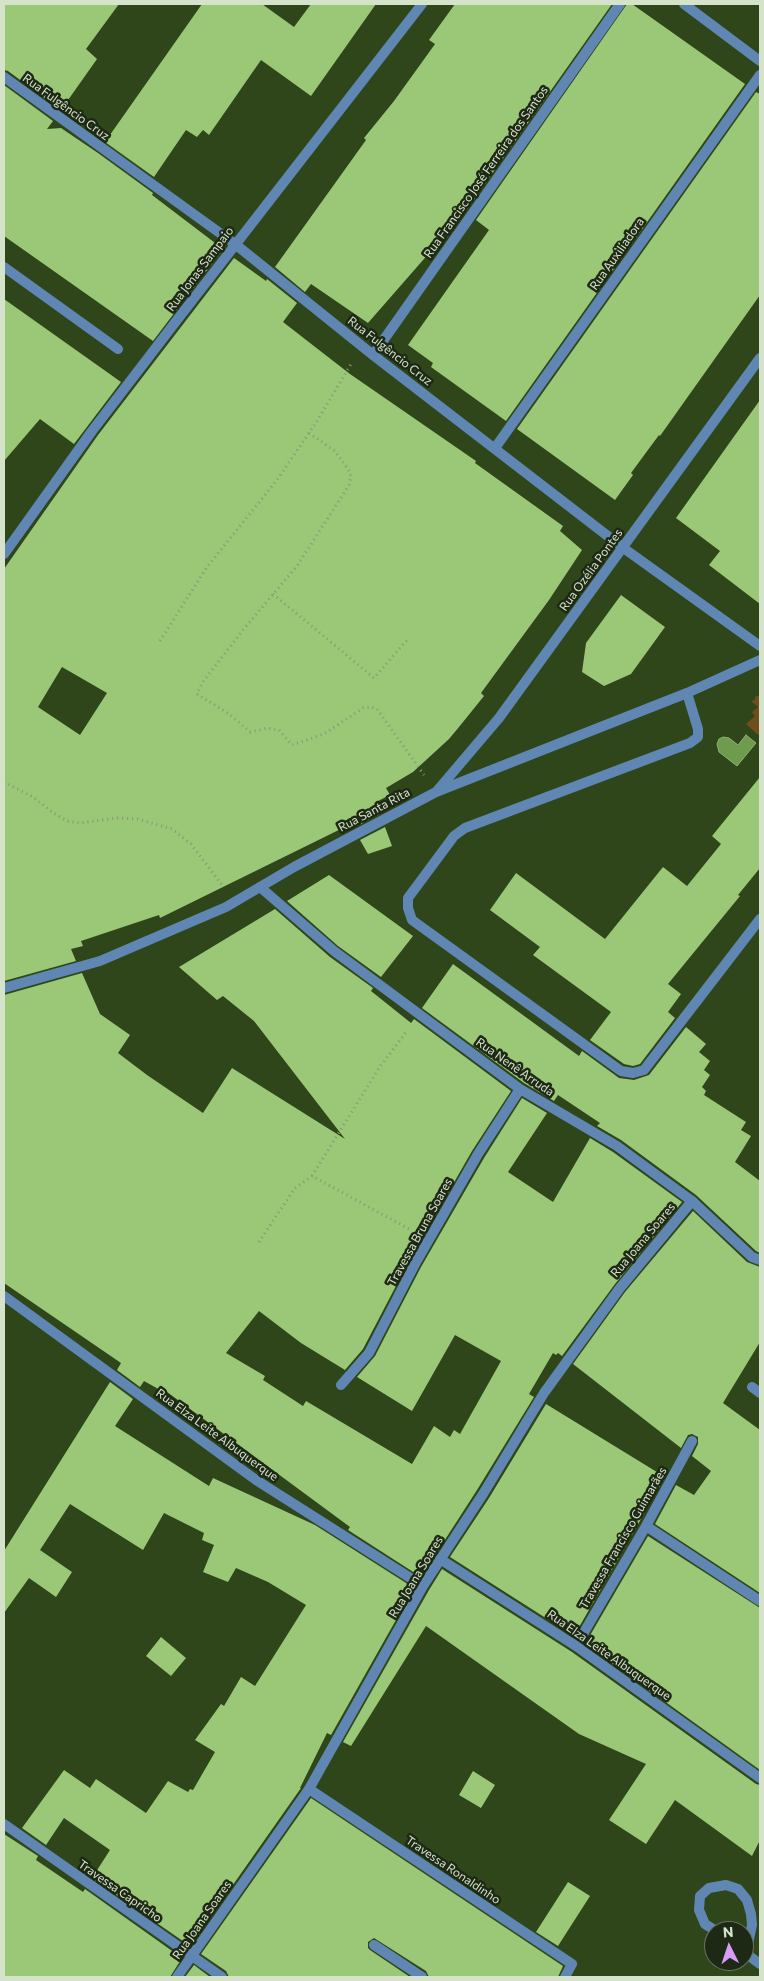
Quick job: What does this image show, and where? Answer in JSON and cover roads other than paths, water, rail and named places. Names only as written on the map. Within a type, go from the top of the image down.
[{"type":"street","name":"Rua Jonas Sampaio","points":[[4,554],[92,431],[422,4]]},
{"type":"street","name":"Rua Francisco José Ferreira dos Santos","points":[[373,355],[620,4]]},
{"type":"street","points":[[684,4],[760,61]]},
{"type":"street","name":"Rua Auxiliadora","points":[[495,448],[760,75]]},
{"type":"street","name":"Rua Fulgêncio Cruz","points":[[4,77],[235,244],[363,345],[373,355],[622,548],[760,646]]},
{"type":"street","points":[[4,267],[118,349]]},
{"type":"street","name":"Rua Ozélia Pontes","points":[[436,792],[499,718],[760,358]]},
{"type":"street","name":"Rua Santa Rita","points":[[4,988],[100,961],[234,902],[294,867],[436,792],[687,693],[760,660]]},
{"type":"street","points":[[687,693],[698,729],[698,736],[690,743],[465,828],[454,836],[408,898],[408,908],[412,920],[420,926],[621,1071],[633,1073],[644,1070],[760,919]]},
{"type":"street","name":"Rua Nenê Arruda","points":[[260,887],[334,951],[520,1089],[618,1146],[692,1201],[752,1257],[760,1260]]},
{"type":"street","name":"Travessa Bruna Soares","points":[[341,1385],[369,1353],[429,1239],[478,1154],[520,1089]]},
{"type":"street","name":"Rua Joana Soares","points":[[177,1977],[309,1789],[423,1586],[483,1494],[544,1393],[620,1288],[692,1201]]},
{"type":"street","name":"Rua Elza Leite Albuquerque","points":[[4,1296],[256,1480],[423,1586]]},
{"type":"street","name":"Travessa Francisco Guimarães","points":[[576,1646],[646,1526],[692,1442]]},
{"type":"street","points":[[646,1526],[760,1601]]},
{"type":"street","name":"Rua Elza Leite Albuquerque","points":[[440,1559],[576,1646],[760,1778]]},
{"type":"street","name":"Travessa Ronaldinho","points":[[309,1789],[572,1964],[565,1977]]},
{"type":"street","name":"Travessa Capricho","points":[[4,1824],[222,1977]]},
{"type":"street","points":[[704,1922],[699,1910],[700,1896],[709,1888],[726,1885],[738,1889],[747,1900],[752,1921]]},
{"type":"street","points":[[374,1945],[422,1977]]}]
